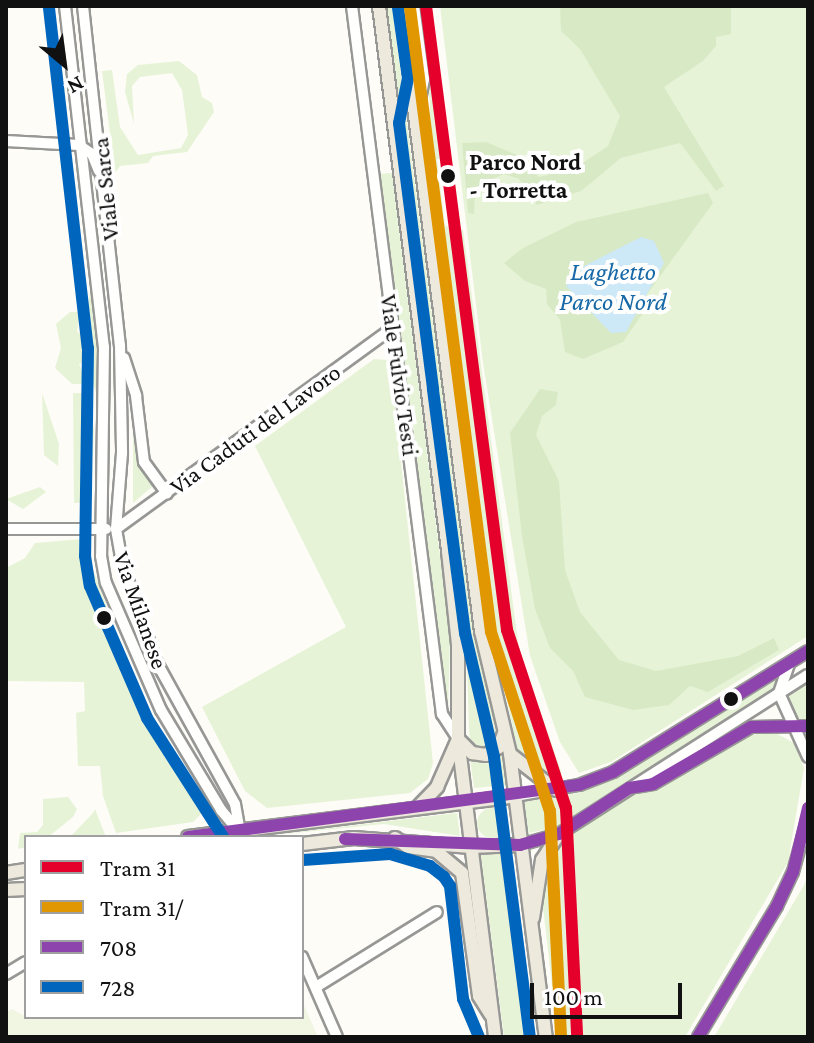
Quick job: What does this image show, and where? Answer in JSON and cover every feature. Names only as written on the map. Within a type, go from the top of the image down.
[{"type":"main road","name":"Viale Fulvio Testi","points":[[379,6],[448,551],[458,645],[458,739],[495,1037]]},
{"type":"main road","name":"Viale Fulvio Testi","points":[[401,6],[481,631],[510,754],[546,1037]]},
{"type":"main road","points":[[418,807],[437,787],[458,739],[472,753],[486,755],[499,747],[504,733]]},
{"type":"main road","points":[[510,754],[556,790]]},
{"type":"main road","points":[[215,835],[515,796]]},
{"type":"main road","points":[[533,921],[542,860],[559,834]]},
{"type":"main road","points":[[304,844],[395,838],[471,847],[520,845]]},
{"type":"main road","points":[[395,838],[408,847],[436,851],[462,873],[479,996],[493,1018]]},
{"type":"street","name":"Viale Sarca","points":[[65,6],[97,287]]},
{"type":"street","name":"Viale Sarca","points":[[83,6],[114,276]]},
{"type":"street","name":"Viale Fulvio Testi","points":[[352,6],[442,714],[458,739]]},
{"type":"street","name":"Viale Fulvio Testi","points":[[414,6],[424,79],[415,121]]},
{"type":"street","points":[[6,141],[79,145],[92,154],[102,180]]},
{"type":"street","name":"Via Milanese","points":[[114,276],[120,345],[122,453],[116,529],[123,570],[156,661],[235,804],[242,833]]},
{"type":"street","name":"Via Milanese","points":[[97,287],[105,365],[101,529],[106,583],[161,710],[221,810],[242,833]]},
{"type":"street","name":"Via Caduti del Lavoro","points":[[116,529],[393,328]]},
{"type":"street","points":[[120,345],[136,396],[144,462],[167,494]]},
{"type":"street","points":[[6,529],[116,529]]},
{"type":"street","points":[[515,796],[556,790],[613,772],[808,651]]},
{"type":"street","points":[[790,662],[808,661]]},
{"type":"street","points":[[790,662],[779,693],[791,726],[808,757]]},
{"type":"street","points":[[520,845],[559,834],[808,675]]},
{"type":"street","points":[[629,788],[653,784],[751,727],[808,726]]},
{"type":"street","points":[[698,1037],[777,906],[793,872],[808,808]]},
{"type":"street","points":[[316,987],[437,912]]},
{"type":"street","points":[[304,961],[337,1037]]},
{"type":"street","points":[[6,974],[24,963]]},
{"type":"green space","points":[[385,6],[392,6],[469,599],[496,732],[492,745],[485,749],[471,743],[469,732],[466,629]]},
{"type":"green space","points":[[417,6],[429,6],[447,158],[437,159],[445,226],[463,230],[519,649],[562,774],[546,775],[519,757],[488,612],[428,156],[430,103]]},
{"type":"green space","points":[[440,6],[808,6],[808,636],[611,762],[579,773],[560,742],[530,656],[483,363]]},
{"type":"green space","points":[[560,6],[731,6],[731,34],[716,37],[716,46],[703,61],[664,87],[724,186],[716,191],[680,143],[621,158],[581,191],[537,205],[519,179],[504,174],[485,182],[475,194],[474,214],[468,213],[462,143],[486,142],[517,155],[539,177],[575,168],[608,146],[620,116],[580,49],[561,31]]},
{"type":"green space","points":[[179,61],[197,75],[202,97],[212,103],[214,112],[187,152],[153,156],[148,163],[120,166],[115,173],[102,71],[112,70],[120,127],[138,155],[181,148],[188,135],[182,90],[172,73],[140,77],[132,86],[134,124],[125,92],[127,74],[138,65]]},
{"type":"green space","points":[[392,173],[450,635],[448,719],[379,174]]},
{"type":"green space","points":[[708,193],[713,203],[643,300],[645,310],[623,342],[583,359],[565,352],[560,320],[547,304],[546,289],[525,281],[504,263],[523,248],[576,222]]},
{"type":"green space","points":[[91,287],[98,345],[100,406],[86,360],[79,364],[87,384],[72,384],[55,368],[61,348],[56,324],[70,312],[80,312],[77,332],[83,334]]},
{"type":"green space","points":[[374,359],[387,360],[391,368],[433,763],[428,779],[410,793],[267,808],[245,791],[202,707],[346,627],[255,446]]},
{"type":"green space","points":[[540,389],[558,392],[556,405],[542,416],[536,435],[559,481],[565,570],[580,612],[619,660],[656,671],[738,656],[774,638],[779,650],[708,692],[690,686],[669,705],[633,710],[585,697],[573,671],[550,648],[535,609],[522,536],[510,433]]},
{"type":"green space","points":[[42,393],[59,444],[58,466],[44,455]]},
{"type":"green space","points":[[73,393],[88,393],[94,430],[91,502],[74,503]]},
{"type":"green space","points":[[133,413],[142,463],[153,486],[133,503]]},
{"type":"green space","points":[[40,487],[46,492],[23,509],[6,499]]},
{"type":"green space","points":[[82,539],[138,693],[201,803],[203,812],[193,822],[116,833],[103,796],[100,766],[78,766],[76,713],[85,711],[84,682],[6,681],[6,568],[25,558],[35,543]]},
{"type":"green space","points":[[779,678],[777,688],[559,826],[529,833],[524,802],[579,793],[615,778]]},
{"type":"green space","points":[[808,682],[808,722],[794,716],[785,696]]},
{"type":"green space","points":[[770,730],[794,743],[804,768],[788,862],[685,1037],[558,1037],[540,881],[543,864],[559,841],[635,794],[678,778],[743,738]]},
{"type":"green space","points":[[503,753],[508,785],[474,788],[470,758],[489,764]]},
{"type":"green space","points":[[68,797],[77,809],[73,817],[50,835],[24,835],[24,848],[18,849],[20,833],[37,832],[43,825],[43,799]]},
{"type":"green space","points":[[492,808],[503,812],[507,823],[503,834],[492,838],[481,834],[477,823],[481,812]]},
{"type":"green space","points":[[95,809],[105,835],[72,835]]},
{"type":"green space","points":[[457,813],[460,836],[384,824],[272,835]]},
{"type":"green space","points":[[511,852],[535,1037],[504,1037],[481,855]]},
{"type":"green space","points":[[808,875],[808,1037],[714,1037],[804,885]]},
{"type":"green space","points":[[304,1006],[318,1037],[6,1037],[6,1012],[12,1009],[24,1016],[24,1019],[304,1019]]},
{"type":"water","name":"Laghetto Parco Nord","points":[[641,237],[654,241],[664,263],[626,332],[611,333],[566,286],[582,267]]},
{"type":"tram line","name":"31","points":[[426,6],[507,630],[566,808],[577,1037]]},
{"type":"tram line","name":"31/","points":[[410,8],[491,632],[550,811],[561,1037]]},
{"type":"transit line","name":"728","points":[[49,8],[88,348],[85,556],[90,586],[147,718],[222,835]]},
{"type":"transit line","name":"728","points":[[398,8],[408,78],[399,123],[433,390],[465,633],[494,757],[530,1037]]},
{"type":"transit line","name":"708","points":[[203,835],[579,785],[613,772],[808,651]]},
{"type":"transit line","name":"708","points":[[345,839],[520,845],[559,834],[629,788],[653,784],[751,727],[808,726]]},
{"type":"transit line","name":"708","points":[[698,1037],[777,906],[793,872],[808,808]]},
{"type":"transit line","name":"728","points":[[304,860],[390,854],[430,866],[444,877],[450,886],[463,999],[479,1037]]},
{"type":"place","name":"Parco Nord - Torretta","points":[[448,176]]}]
